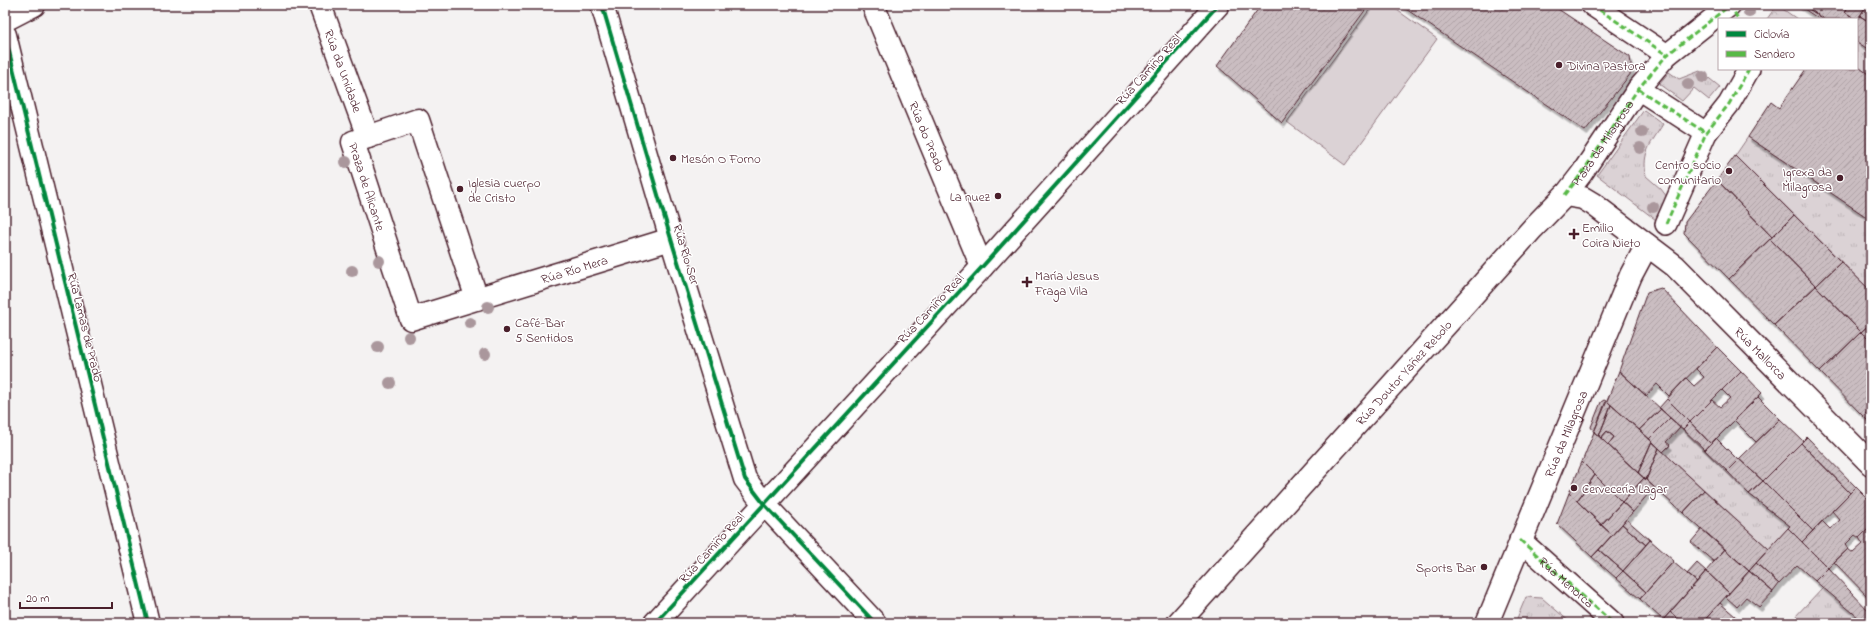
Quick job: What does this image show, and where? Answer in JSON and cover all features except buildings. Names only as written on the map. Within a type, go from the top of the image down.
[{"type":"street","points":[[5,20],[34,5]]},
{"type":"street","name":"Rúa da Unidade","points":[[320,5],[368,137]]},
{"type":"street","name":"Rúa Río Ser","points":[[602,5],[671,239],[745,479],[764,504],[875,623]]},
{"type":"street","name":"Rúa do Prado","points":[[873,5],[982,266]]},
{"type":"street","name":"Rúa Camiño Real","points":[[655,623],[982,266],[1218,5]]},
{"type":"street","points":[[1592,5],[1667,55]]},
{"type":"street","name":"Praza da Milagrosa","points":[[1565,196],[1582,173],[1638,88],[1667,55],[1730,5],[1737,18]]},
{"type":"street","name":"Rúa Lamas de Prado","points":[[5,35],[10,87],[148,623]]},
{"type":"street","points":[[1666,224],[1706,133],[1729,104],[1748,70]]},
{"type":"street","name":"Praza da Milagrosa","points":[[1638,88],[1706,133]]},
{"type":"street","name":"Praza de Alicante","points":[[418,120],[476,299],[411,319],[353,142],[418,120]]},
{"type":"street","points":[[1565,196],[1583,198],[1647,245]]},
{"type":"street","name":"Rúa Doutor Yañez Rebolo","points":[[1178,623],[1528,234],[1565,196]]},
{"type":"street","name":"Rúa Río Mera","points":[[476,299],[671,239]]},
{"type":"street","name":"Rúa Mallorca","points":[[1647,245],[1675,266],[1871,464]]},
{"type":"street","name":"Rúa da Milagrosa","points":[[1487,623],[1520,540],[1631,275],[1647,245]]},
{"type":"street","name":"Rúa Menorca","points":[[1520,540],[1613,623]]},
{"type":"green space","points":[[1373,5],[1390,5],[1437,39],[1345,165],[1287,122]]},
{"type":"green space","points":[[1777,5],[1796,18],[1768,18]]},
{"type":"green space","points":[[1858,43],[1871,51],[1871,76],[1858,67]]},
{"type":"green space","points":[[1700,71],[1720,87],[1709,100],[1694,88],[1682,101],[1659,84],[1669,72],[1679,79]]},
{"type":"green space","points":[[1644,110],[1663,124],[1648,148],[1645,160],[1646,176],[1661,189],[1670,201],[1656,220],[1597,175]]},
{"type":"green space","points":[[1748,137],[1871,220],[1871,291],[1735,156]]},
{"type":"green space","points":[[1680,427],[1749,494],[1790,526],[1769,549],[1663,452],[1670,446],[1666,442]]},
{"type":"green space","points":[[1823,587],[1865,623],[1800,623],[1794,618]]},
{"type":"green space","points":[[1526,597],[1542,598],[1571,623],[1515,623]]},
{"type":"marked path","points":[[1592,5],[1667,55]]},
{"type":"marked path","points":[[1730,5],[1737,18]]},
{"type":"marked path","points":[[1565,195],[1582,173],[1638,89],[1667,55],[1730,5]]},
{"type":"marked path","points":[[1666,224],[1706,133],[1729,104],[1748,70]]},
{"type":"marked path","points":[[1638,89],[1706,133]]},
{"type":"marked path","points":[[1520,540],[1613,623]]},
{"type":"cycle path","points":[[602,5],[671,239],[745,479],[764,504],[875,623]]},
{"type":"cycle path","points":[[655,623],[982,267],[1218,5]]},
{"type":"cycle path","points":[[5,35],[148,623]]},
{"type":"place","name":"Divina Pastora","points":[[1559,65]]},
{"type":"place","name":"Mesón O Forno","points":[[673,158]]},
{"type":"place","name":"Centro socio comunitario","points":[[1729,171]]},
{"type":"place","name":"Igrexa da Milagrosa","points":[[1840,178]]},
{"type":"place","name":"Iglesia cuerpo de Cristo","points":[[460,189]]},
{"type":"place","name":"La nuez","points":[[998,196]]},
{"type":"place","name":"Emilio Coira Nieto","points":[[1574,234]]},
{"type":"place","name":"María Jesus Fraga Vila","points":[[1027,282]]},
{"type":"place","name":"Café-Bar 5 Sentidos","points":[[507,329]]},
{"type":"place","name":"Cervecería Lagar","points":[[1574,488]]},
{"type":"place","name":"Sports Bar","points":[[1484,567]]}]
